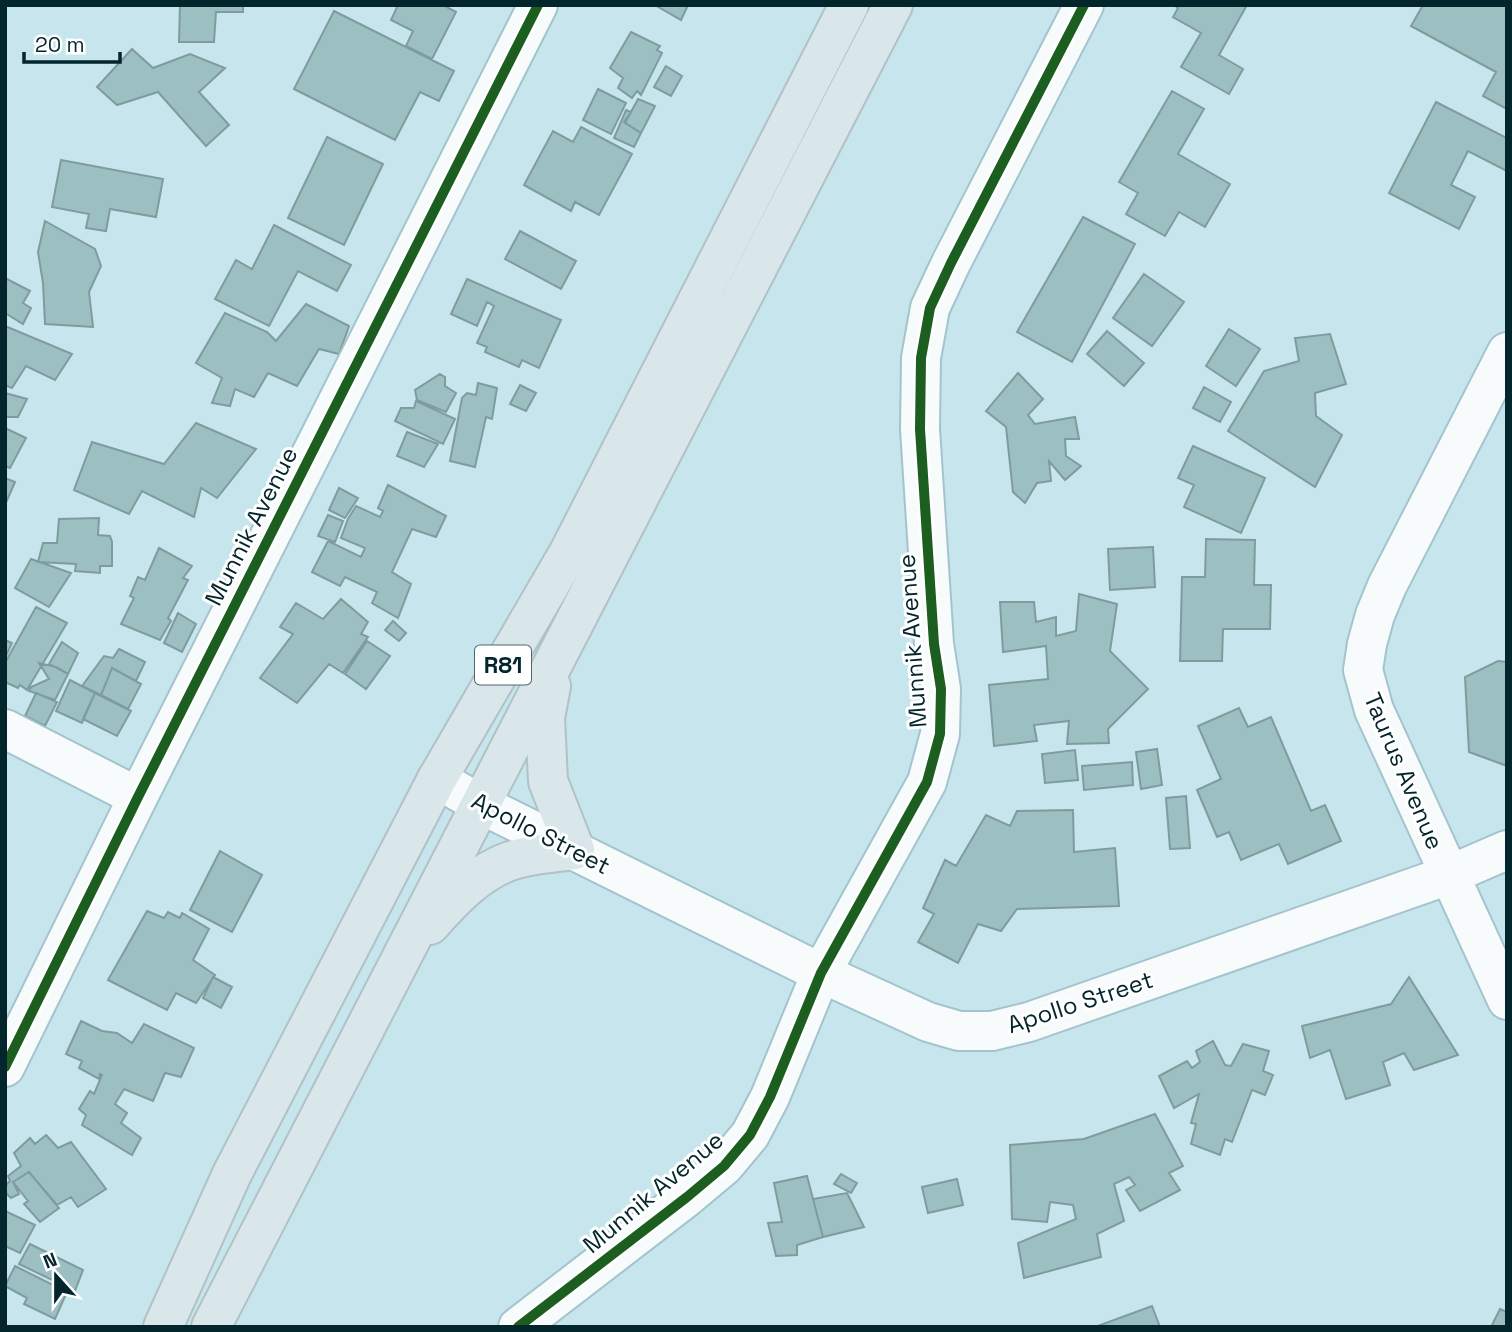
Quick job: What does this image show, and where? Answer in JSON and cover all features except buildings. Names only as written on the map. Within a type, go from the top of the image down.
[{"type":"main road","name":"R81","points":[[163,1327],[232,1174],[437,779],[569,552],[849,5]]},
{"type":"main road","name":"R81","points":[[211,1327],[893,5]]},
{"type":"main road","points":[[402,956],[453,899],[479,878],[508,861],[575,850],[548,781],[545,718],[558,653]]},
{"type":"street","name":"Munnik Avenue","points":[[5,1068],[138,797],[538,5]]},
{"type":"street","name":"Munnik Avenue","points":[[518,1327],[724,1166],[750,1135],[770,1097],[821,973],[927,782],[940,734],[941,689],[933,630],[920,429],[921,358],[930,308],[1084,5]]},
{"type":"street","name":"Taurus Avenue","points":[[1507,352],[1387,586],[1367,644],[1363,670],[1374,710],[1507,1000]]},
{"type":"street","points":[[5,729],[138,797]]},
{"type":"street","name":"Apollo Street","points":[[437,779],[480,804],[821,973],[928,1022],[959,1031],[992,1031],[1029,1022],[1449,875],[1507,850]]},
{"type":"cycle path","points":[[5,1067],[138,797],[538,5]]},
{"type":"cycle path","points":[[518,1327],[687,1197],[724,1166],[750,1135],[770,1097],[821,973],[927,782],[940,734],[941,689],[934,644],[920,429],[921,358],[930,308],[1084,5]]}]
